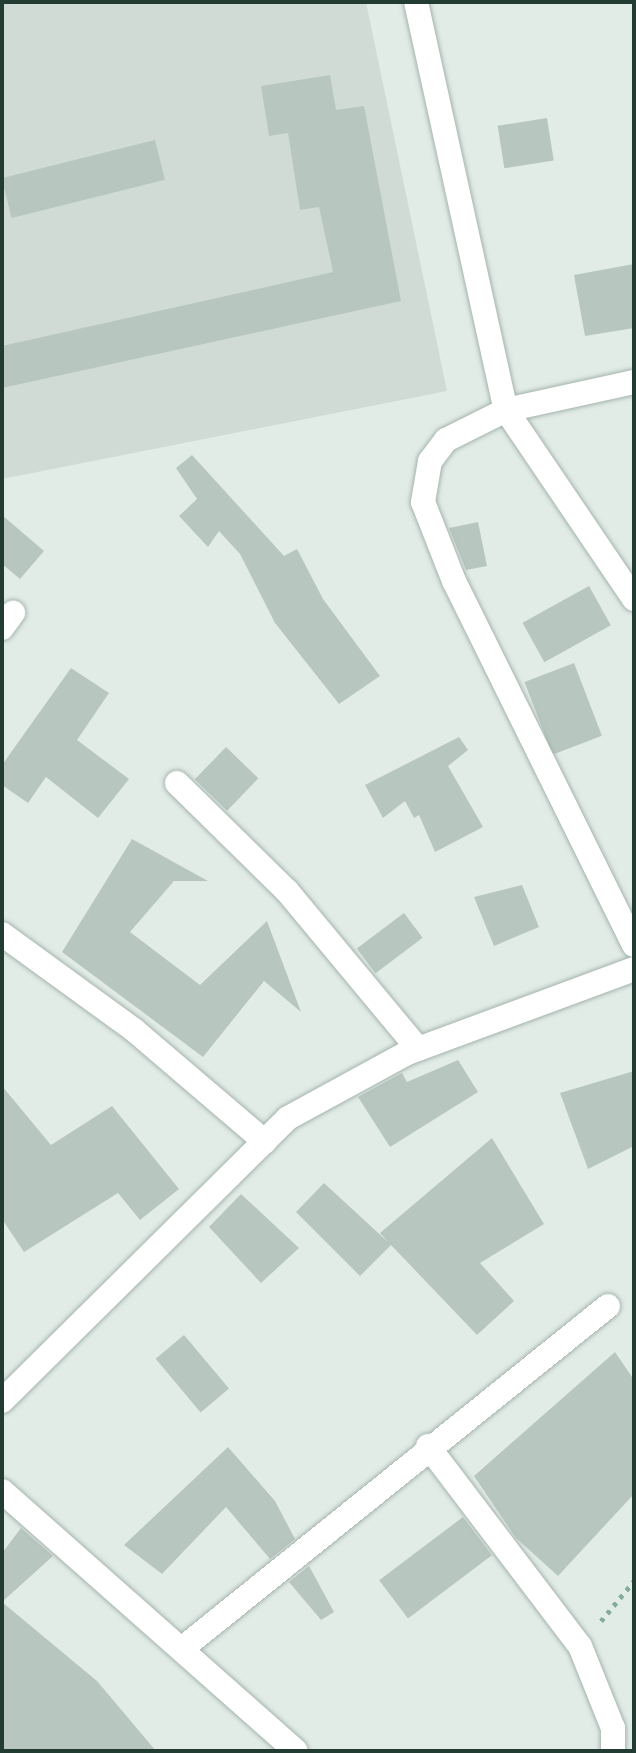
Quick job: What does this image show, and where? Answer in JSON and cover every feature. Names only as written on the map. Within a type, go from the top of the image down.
[{"type":"street","points":[[416,2],[506,410],[634,599]]},
{"type":"street","points":[[634,382],[506,410],[446,440],[430,461],[423,502],[454,581],[634,945]]},
{"type":"street","points":[[177,783],[287,891],[418,1049]]},
{"type":"street","points":[[2,934],[134,1030],[265,1142]]},
{"type":"street","points":[[2,1401],[288,1118],[418,1049],[634,969]]},
{"type":"street","points":[[184,1647],[428,1446],[608,1306]]},
{"type":"street","points":[[428,1446],[580,1646],[613,1728],[613,1751]]},
{"type":"street","points":[[2,1491],[184,1647],[296,1751]]},
{"type":"path","points":[[580,1646],[634,1581]]},
{"type":"shaded area","points":[[2,2],[366,2],[447,391],[2,479]]},
{"type":"building","points":[[330,75],[336,110],[364,106],[401,301],[2,388],[2,346],[333,272],[319,207],[300,210],[288,133],[269,136],[261,86]]},
{"type":"building","points":[[547,118],[554,160],[504,168],[498,126]]},
{"type":"building","points":[[155,140],[165,180],[12,218],[2,178]]},
{"type":"building","points":[[634,264],[634,328],[585,336],[574,275]]},
{"type":"building","points":[[192,455],[284,556],[297,549],[323,599],[380,676],[339,704],[275,623],[240,554],[219,531],[208,547],[179,516],[197,499],[176,468]]},
{"type":"building","points":[[2,515],[44,551],[20,579],[2,564]]},
{"type":"building","points":[[478,522],[487,566],[466,570],[449,528]]},
{"type":"building","points":[[589,586],[611,625],[544,662],[523,623]]},
{"type":"building","points":[[574,663],[602,736],[552,755],[525,682]]},
{"type":"building","points":[[71,668],[109,693],[77,740],[129,779],[98,818],[46,777],[28,803],[2,785],[2,765]]},
{"type":"building","points":[[459,737],[468,750],[448,766],[483,827],[435,852],[419,815],[414,818],[405,801],[383,818],[365,785]]},
{"type":"building","points":[[226,747],[258,778],[227,811],[195,779]]},
{"type":"building","points":[[132,839],[208,881],[174,881],[130,932],[200,985],[267,921],[301,1012],[264,981],[203,1057],[62,952]]},
{"type":"building","points":[[522,885],[539,927],[494,946],[474,897]]},
{"type":"building","points":[[404,913],[423,938],[376,973],[357,949]]},
{"type":"building","points":[[458,1060],[478,1092],[390,1147],[358,1097],[402,1073],[407,1082]]},
{"type":"building","points":[[634,1071],[634,1146],[588,1169],[560,1093]]},
{"type":"building","points":[[2,1086],[51,1145],[112,1106],[179,1189],[140,1220],[118,1193],[24,1252],[2,1219]]},
{"type":"building","points":[[492,1138],[544,1224],[480,1263],[514,1301],[477,1335],[391,1245],[360,1276],[296,1212],[324,1183],[388,1242],[380,1233]]},
{"type":"building","points":[[241,1194],[299,1248],[261,1283],[209,1227]]},
{"type":"building","points":[[184,1335],[229,1389],[201,1412],[156,1359]]},
{"type":"building","points":[[615,1352],[634,1380],[634,1494],[558,1576],[516,1538],[474,1476]]},
{"type":"building","points":[[228,1447],[275,1501],[295,1539],[270,1559],[226,1507],[162,1574],[124,1545]]},
{"type":"building","points":[[463,1517],[492,1555],[408,1619],[379,1580]]},
{"type":"building","points":[[21,1528],[53,1556],[2,1602],[2,1553]]},
{"type":"building","points":[[309,1566],[334,1612],[321,1620],[289,1582]]},
{"type":"building","points":[[2,1602],[97,1681],[156,1751],[2,1751]]}]
